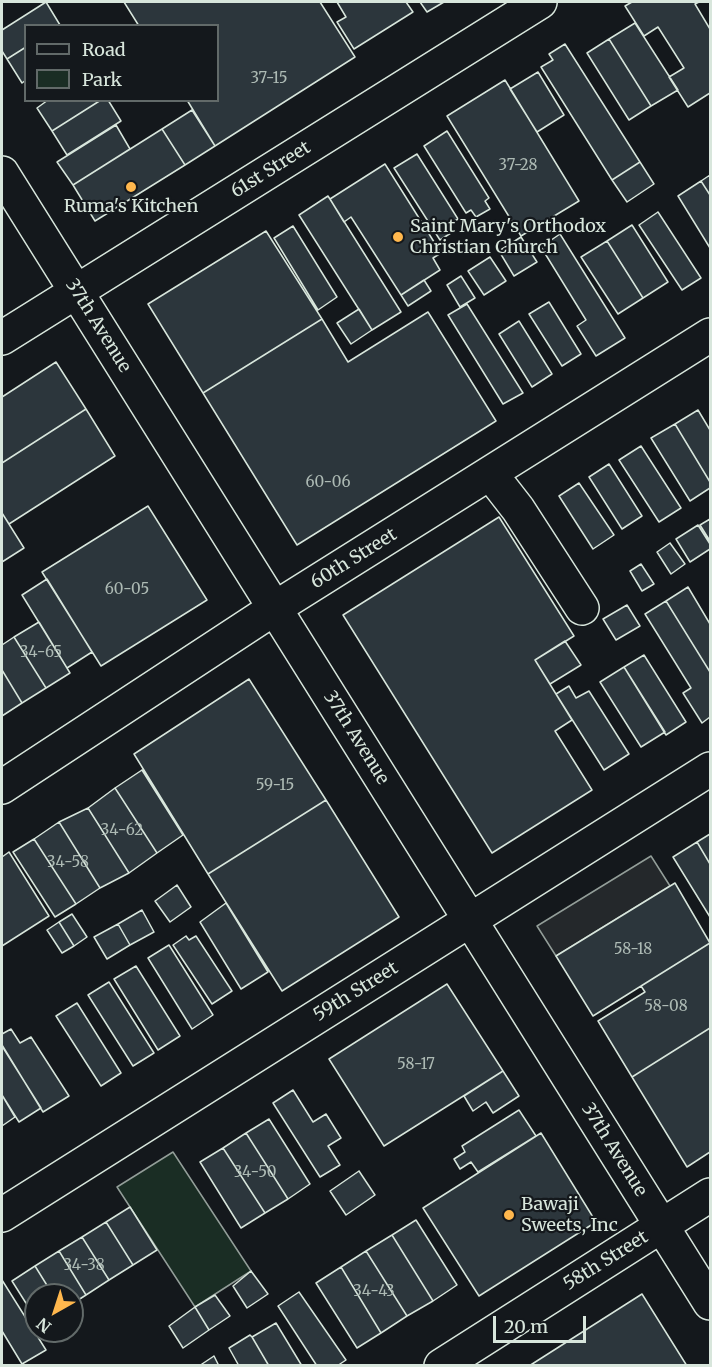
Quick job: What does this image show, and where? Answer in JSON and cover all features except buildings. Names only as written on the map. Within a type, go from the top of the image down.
[{"type":"street","name":"61st Street","points":[[2,338],[540,2]]},
{"type":"street","name":"37th Avenue","points":[[2,173],[711,1303]]},
{"type":"street","name":"60th Street","points":[[2,787],[275,608],[711,335]]},
{"type":"street","points":[[490,473],[518,510],[582,608]]},
{"type":"street","name":"59th Street","points":[[2,1215],[711,769]]},
{"type":"street","name":"58th Street","points":[[441,1365],[711,1194]]},
{"type":"green space","points":[[173,1152],[251,1271],[195,1307],[117,1187]]},
{"type":"shaded area","points":[[651,856],[670,886],[556,956],[537,926]]},
{"type":"place","name":"Ruma's Kitchen","points":[[131,187]]},
{"type":"place","name":"Saint Mary's Orthodox Christian Church","points":[[398,237]]},
{"type":"place","name":"Bawaji Sweets, Inc","points":[[509,1215]]}]
